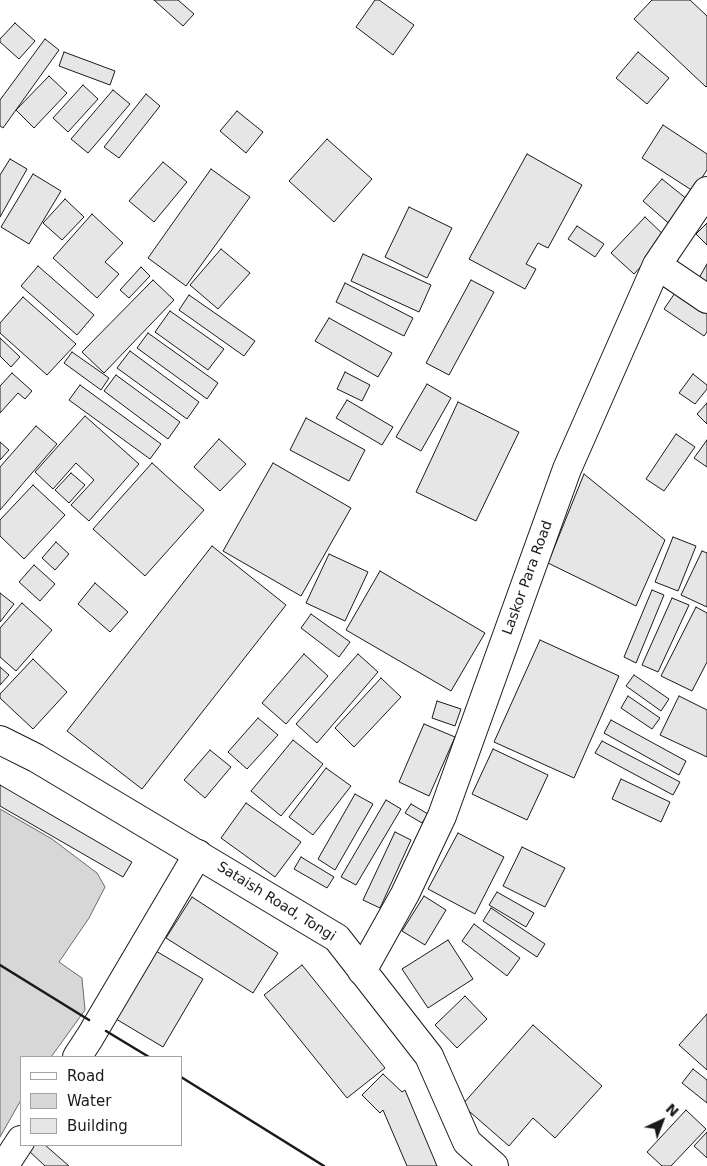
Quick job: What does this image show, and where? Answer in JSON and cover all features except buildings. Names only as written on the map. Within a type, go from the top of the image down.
[{"type":"street","name":"Laskor Para Road","points":[[362,971],[405,894],[442,816],[567,469],[657,265],[707,191]]},
{"type":"street","points":[[657,265],[707,299]]},
{"type":"street","name":"Sataish Road, Tongi","points":[[0,740],[36,758],[337,938],[429,1056],[467,1142],[494,1166]]},
{"type":"street","points":[[78,1056],[198,854]]},
{"type":"street","points":[[4,1166],[20,1142]]},
{"type":"water","points":[[0,809],[52,839],[97,873],[105,887],[89,918],[59,962],[82,978],[85,1010],[52,1056],[20,1056],[20,1102],[0,1137]]},
{"type":"wall","points":[[0,965],[89,1020]]},
{"type":"wall","points":[[106,1031],[147,1056]]},
{"type":"wall","points":[[182,1078],[324,1166]]}]
